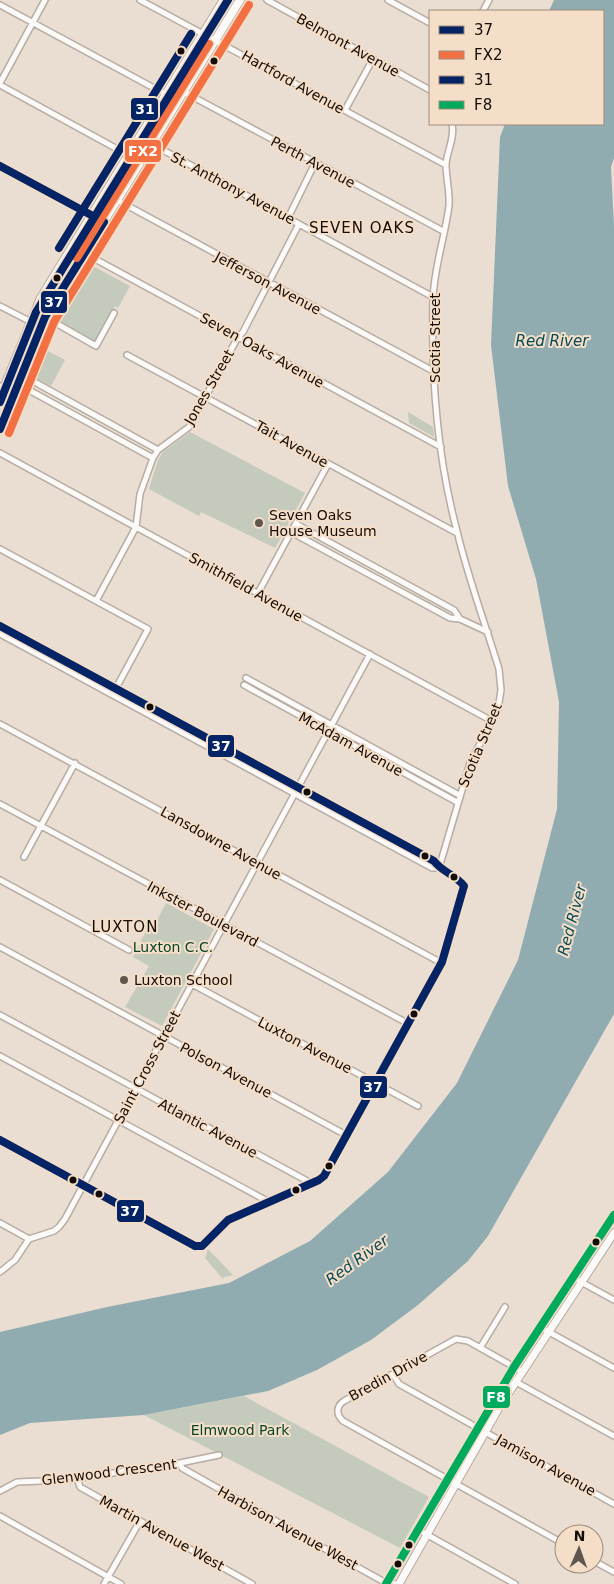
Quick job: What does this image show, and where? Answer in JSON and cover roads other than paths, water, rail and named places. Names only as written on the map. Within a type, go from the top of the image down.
[{"type":"main road","points":[[0,398],[2,387],[40,298],[224,0]]},
{"type":"main road","points":[[0,429],[45,317],[240,0]]},
{"type":"main road","points":[[177,74],[177,83],[184,92]]},
{"type":"main road","points":[[165,94],[171,101],[172,111]]},
{"type":"main road","points":[[0,166],[104,222]]},
{"type":"main road","points":[[47,287],[49,299],[54,302]]},
{"type":"main road","points":[[386,1583],[514,1367],[614,1215]]},
{"type":"main road","points":[[399,1584],[516,1382],[614,1232],[605,1228]]},
{"type":"street","points":[[45,0],[0,84],[141,162]]},
{"type":"street","name":"Hartford Avenue","points":[[140,0],[446,165]]},
{"type":"street","name":"Belmont Avenue","points":[[267,0],[429,89]]},
{"type":"street","points":[[388,0],[429,22]]},
{"type":"street","points":[[0,5],[165,94]]},
{"type":"street","points":[[345,110],[373,59]]},
{"type":"street","name":"Perth Avenue","points":[[184,92],[443,231]]},
{"type":"street","name":"Scotia Street","points":[[439,868],[470,763],[498,709],[501,679],[457,532],[447,489],[433,371],[433,297],[449,202],[446,165],[453,134],[452,125]]},
{"type":"street","name":"St. Anthony Avenue","points":[[139,137],[433,297]]},
{"type":"street","points":[[288,218],[315,163]]},
{"type":"street","name":"Jefferson Avenue","points":[[104,194],[433,371]]},
{"type":"street","name":"Jones Street","points":[[96,601],[136,527],[140,494],[153,458],[158,450],[189,427],[238,337],[243,332],[299,224]]},
{"type":"street","name":"Seven Oaks Avenue","points":[[84,253],[441,447]]},
{"type":"street","points":[[0,306],[41,327]]},
{"type":"street","points":[[45,317],[96,346],[114,313]]},
{"type":"street","name":"Tait Avenue","points":[[127,355],[457,532]]},
{"type":"street","points":[[10,372],[22,375],[158,450]]},
{"type":"street","points":[[10,372],[18,384],[153,458]]},
{"type":"street","points":[[2,387],[14,393]]},
{"type":"street","name":"Smithfield Avenue","points":[[0,453],[492,721]]},
{"type":"street","points":[[258,593],[328,464]]},
{"type":"street","points":[[296,524],[454,610],[460,619]]},
{"type":"street","points":[[292,532],[450,618],[460,619],[488,632]]},
{"type":"street","points":[[0,549],[148,629],[112,695]]},
{"type":"street","points":[[0,626],[434,861],[439,868],[461,881],[464,886],[442,962],[374,1082],[324,1176],[319,1180],[228,1220],[202,1246],[195,1246],[0,1140]]},
{"type":"street","points":[[0,634],[432,868],[439,868]]},
{"type":"street","name":"Saint Cross Street","points":[[29,1239],[48,1234],[59,1227],[83,1186],[370,654]]},
{"type":"street","name":"McAdam Avenue","points":[[246,678],[460,795]]},
{"type":"street","name":"McAdam Avenue","points":[[244,685],[457,802]]},
{"type":"street","name":"Lansdowne Avenue","points":[[0,724],[442,962]]},
{"type":"street","points":[[24,857],[75,764]]},
{"type":"street","name":"Inkster Boulevard","points":[[0,804],[407,1023]]},
{"type":"street","points":[[0,880],[129,950]]},
{"type":"street","name":"Polson Avenue","points":[[0,947],[346,1135]]},
{"type":"street","name":"Luxton Avenue","points":[[192,984],[418,1106]]},
{"type":"street","name":"Atlantic Avenue","points":[[0,1015],[311,1183]]},
{"type":"street","points":[[0,1056],[269,1202]]},
{"type":"street","points":[[0,1224],[29,1239],[15,1260],[0,1272]]},
{"type":"street","points":[[572,1278],[614,1300]]},
{"type":"street","points":[[480,1348],[505,1307]]},
{"type":"street","points":[[540,1327],[614,1368]]},
{"type":"street","name":"Bredin Drive","points":[[447,1478],[339,1417],[338,1408],[341,1402],[458,1339],[465,1340],[523,1372]]},
{"type":"street","name":"Jamison Avenue","points":[[393,1374],[399,1384],[614,1504]]},
{"type":"street","points":[[516,1382],[614,1436]]},
{"type":"street","name":"Glenwood Crescent","points":[[0,1491],[17,1482],[77,1478],[180,1463],[219,1455]]},
{"type":"street","name":"Harbison Avenue West","points":[[180,1463],[182,1468],[386,1583],[399,1584]]},
{"type":"street","name":"Martin Avenue West","points":[[77,1478],[80,1487],[252,1584]]},
{"type":"street","points":[[447,1478],[554,1538]]},
{"type":"street","points":[[0,1516],[121,1584]]},
{"type":"street","points":[[104,1584],[140,1521]]},
{"type":"street","points":[[417,1529],[515,1584]]},
{"type":"water","name":"Red River","points":[[554,0],[614,0],[614,158],[611,167],[614,226],[614,1014],[488,1236],[468,1261],[418,1305],[371,1340],[317,1370],[268,1391],[144,1415],[30,1423],[0,1435],[0,1332],[107,1307],[229,1283],[310,1241],[388,1172],[457,1083],[518,960],[557,809],[559,702],[536,579],[508,486],[491,345],[500,137],[505,125],[604,125],[604,10],[549,10]]},
{"type":"place","name":"Seven Oaks House Museum","points":[[259,523]]},
{"type":"place","name":"Luxton School","points":[[124,980]]},
{"type":"district","name":"SEVEN OAKS","points":[[362,228]]},
{"type":"district","name":"LUXTON","points":[[125,927]]},
{"type":"park label","name":"Luxton C.C.","points":[[173,947]]},
{"type":"park label","name":"Elmwood Park","points":[[240,1430]]}]
